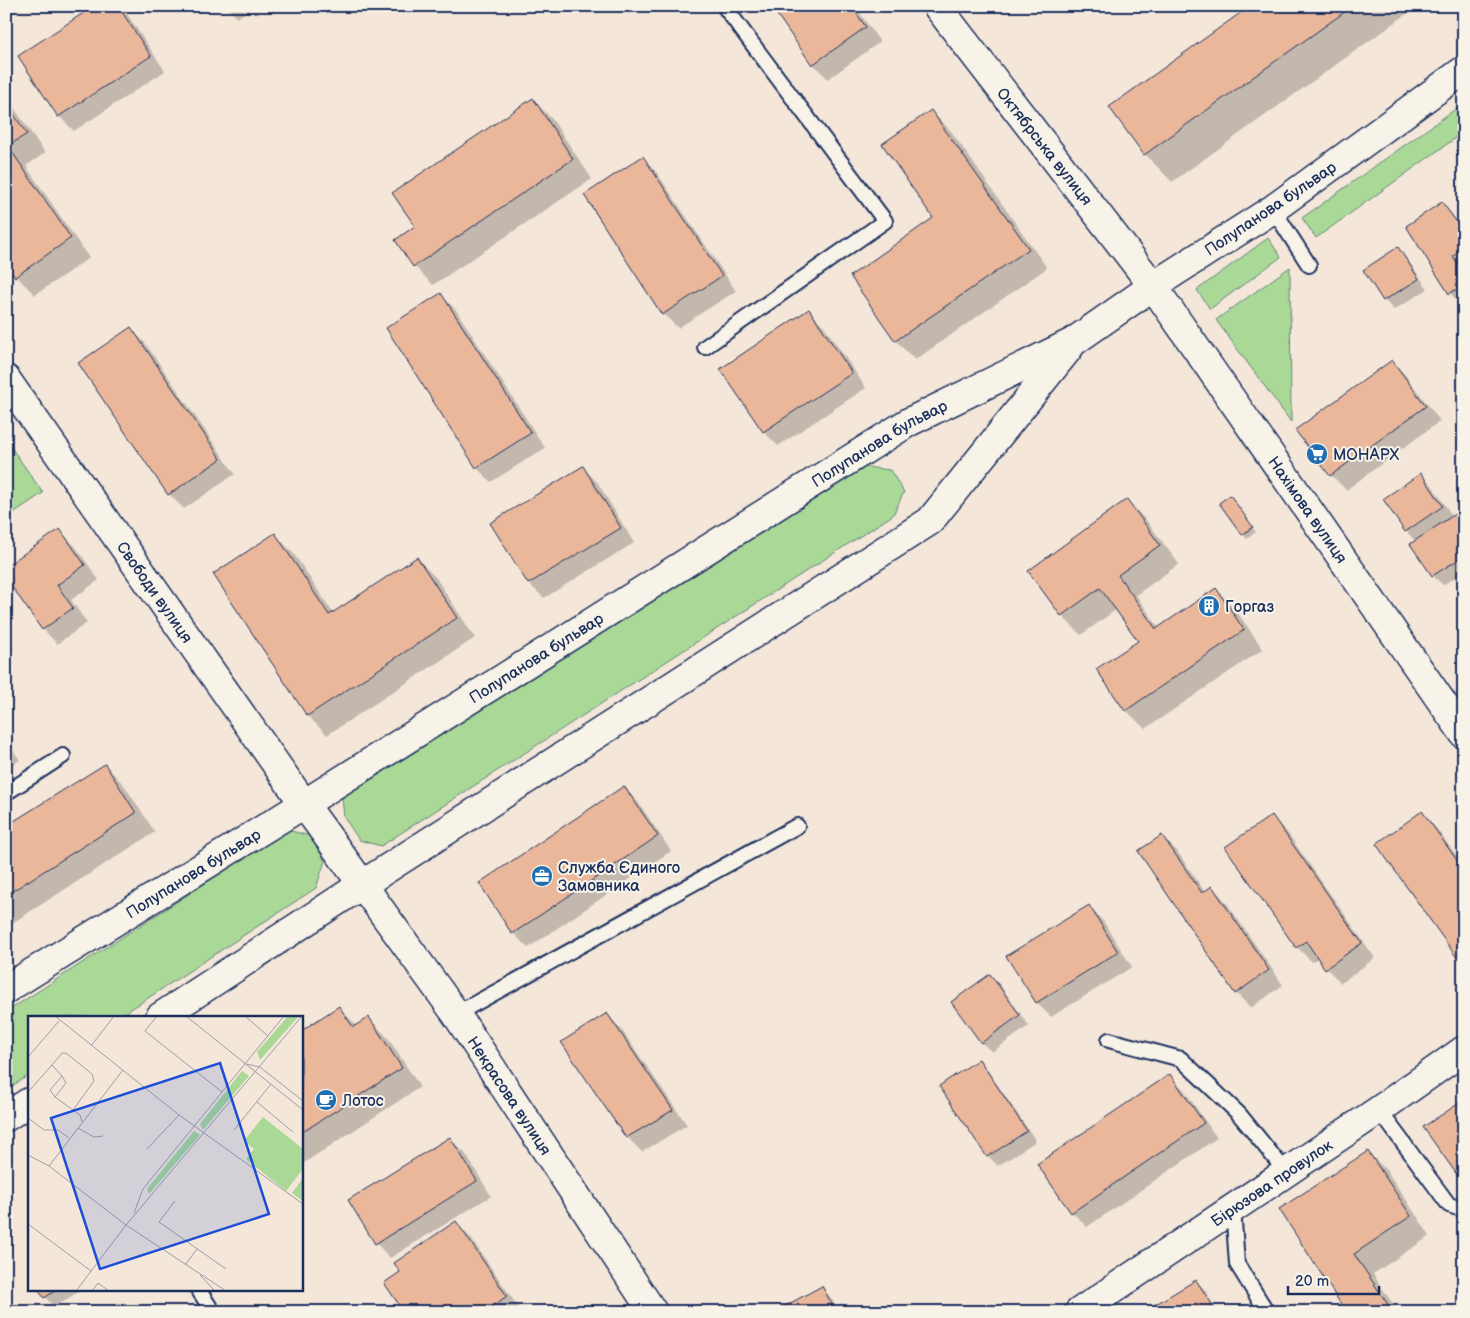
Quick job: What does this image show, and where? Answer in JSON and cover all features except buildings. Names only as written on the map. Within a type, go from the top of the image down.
[{"type":"street","name":"Октябрська вулиця","points":[[937,6],[1152,286]]},
{"type":"street","name":"Полупанова бульвар","points":[[6,989],[304,804],[909,422],[1074,342],[1152,286],[1272,209],[1464,70]]},
{"type":"street","name":"Нахімова вулиця","points":[[1152,286],[1464,734]]},
{"type":"street","name":"Полупанова бульвар","points":[[162,1016],[363,884],[930,521],[1074,342]]},
{"type":"street","name":"Свободи вулиця","points":[[6,379],[304,804],[363,884]]},
{"type":"street","name":"Некрасова вулиця","points":[[363,884],[456,1014],[654,1312]]},
{"type":"street","name":"Бірюзова провулок","points":[[1079,1312],[1379,1110],[1464,1050]]},
{"type":"street","points":[[6,1117],[28,1103]]},
{"type":"lane","points":[[704,347],[884,221],[724,6]]},
{"type":"lane","points":[[1272,209],[1309,265]]},
{"type":"lane","points":[[6,793],[63,756]]},
{"type":"lane","points":[[456,1014],[798,826]]},
{"type":"lane","points":[[1109,1040],[1181,1059],[1239,1114],[1286,1172]]},
{"type":"lane","points":[[1379,1110],[1449,1205],[1464,1210]]},
{"type":"lane","points":[[1233,1208],[1237,1264],[1267,1312]]},
{"type":"lane","points":[[199,1290],[213,1312]]},
{"type":"green space","points":[[1464,103],[1464,132],[1316,238],[1302,218]]},
{"type":"green space","points":[[1268,238],[1281,257],[1210,309],[1197,290]]},
{"type":"green space","points":[[1290,267],[1291,422],[1216,320]]},
{"type":"green space","points":[[6,440],[43,493],[6,518]]},
{"type":"green space","points":[[866,467],[890,470],[904,492],[893,515],[381,846],[359,840],[344,817],[342,798]]},
{"type":"green space","points":[[288,830],[310,836],[325,861],[316,888],[121,1016],[28,1016],[28,1076],[6,1090],[6,1012]]},
{"type":"place","name":"МОНАРХ","points":[[1317,454]]},
{"type":"place","name":"Горгаз","points":[[1209,606]]},
{"type":"place","name":"Служба Єдиного Замовника","points":[[542,876]]},
{"type":"place","name":"Лотос","points":[[326,1100]]}]
